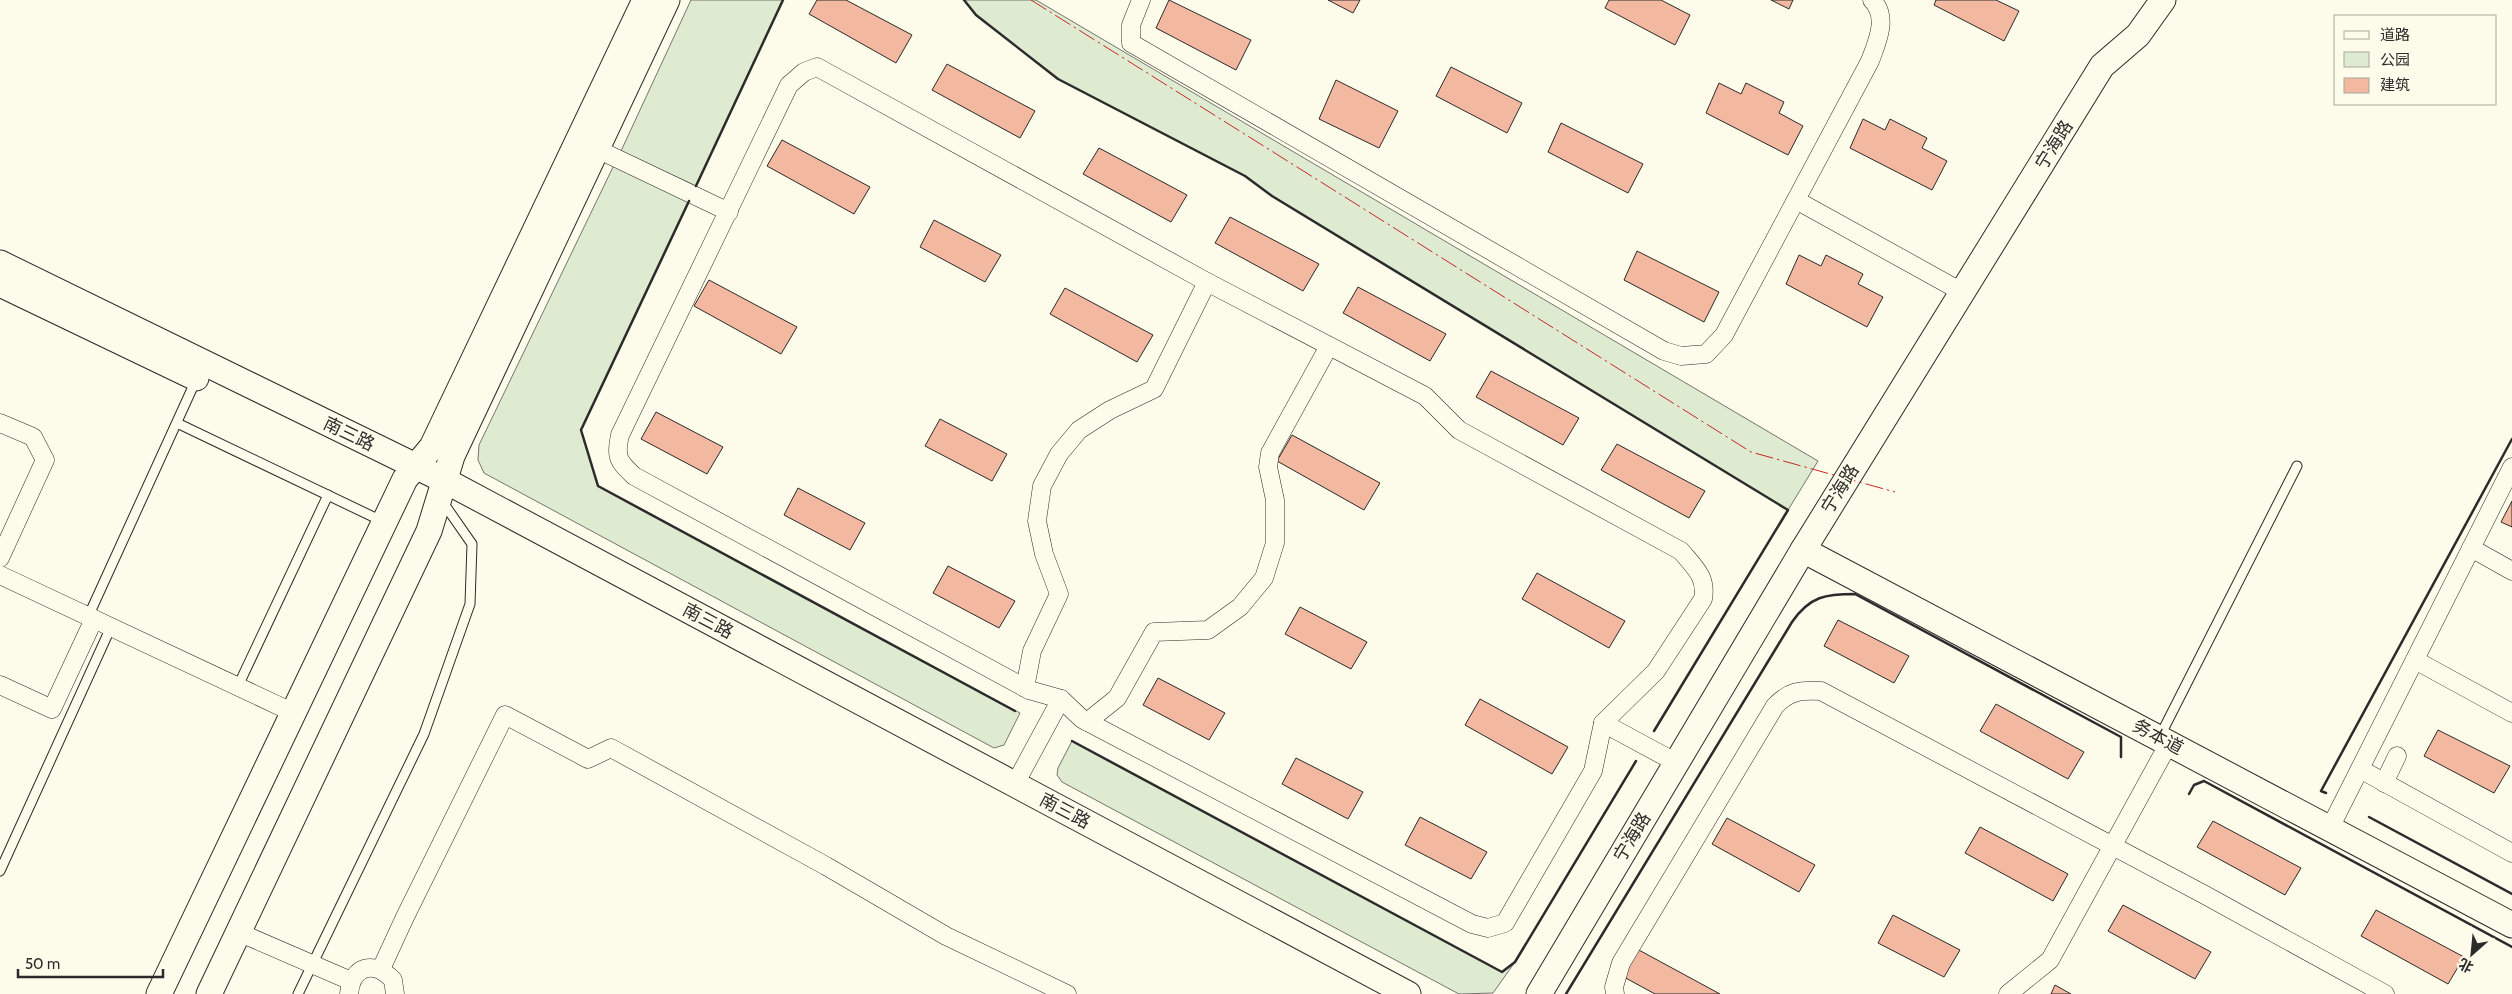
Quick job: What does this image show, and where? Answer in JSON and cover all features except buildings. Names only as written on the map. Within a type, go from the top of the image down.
[{"type":"street","points":[[159,994],[384,522],[410,473],[432,447],[645,0]]},
{"type":"street","points":[[209,994],[429,532],[452,456],[667,0]]},
{"type":"street","points":[[1141,0],[1131,25],[1131,42],[1664,351],[1681,356],[1706,354],[1724,335],[1870,61],[1880,35],[1881,20],[1872,0]]},
{"type":"street","name":"宁海路","points":[[1539,994],[1803,550],[2102,66],[2138,35],[2163,0]]},
{"type":"street","points":[[817,67],[1207,282],[1425,396],[1459,430],[1681,551],[1697,570],[1705,585],[1703,599],[1656,671],[1603,723],[1593,771],[1505,923],[1488,928],[1472,924],[1087,722],[1061,699],[1025,688],[634,476],[621,463],[616,451],[620,435],[789,86],[804,72],[817,67]]},
{"type":"street","points":[[597,149],[728,212]]},
{"type":"street","points":[[1796,200],[1962,292]]},
{"type":"street","name":"南三路","points":[[0,263],[1015,784],[1408,994]]},
{"type":"street","points":[[1025,688],[1032,651],[1059,594],[1044,554],[1037,521],[1042,486],[1059,454],[1079,430],[1110,410],[1154,389],[1207,282]]},
{"type":"street","name":"南三路","points":[[0,284],[197,379],[410,473]]},
{"type":"street","points":[[1087,722],[1116,698],[1154,632],[1208,630],[1240,607],[1264,578],[1275,543],[1275,500],[1268,466],[1270,453],[1329,346]]},
{"type":"street","points":[[0,423],[33,437],[45,460],[0,558]]},
{"type":"street","points":[[2330,828],[2512,467]]},
{"type":"street","name":"南三路","points":[[442,489],[1376,994]]},
{"type":"street","points":[[2471,548],[2512,571]]},
{"type":"street","name":"务本道","points":[[1803,550],[2512,925]]},
{"type":"street","points":[[0,576],[292,712]]},
{"type":"street","points":[[0,685],[52,709],[91,618]]},
{"type":"street","points":[[2415,660],[2512,713]]},
{"type":"street","points":[[1615,994],[1614,987],[1621,963],[1775,706],[1785,695],[1799,690],[1821,691],[2385,994]]},
{"type":"street","points":[[1015,784],[1061,699]]},
{"type":"street","points":[[382,969],[405,917],[506,716],[588,759],[611,748],[826,866],[946,936],[1067,994]]},
{"type":"street","points":[[1603,723],[1676,763]]},
{"type":"street","points":[[2008,994],[2050,960],[2113,847],[2164,740]]},
{"type":"street","points":[[2384,783],[2397,756]]},
{"type":"street","points":[[2360,769],[2512,853]]},
{"type":"street","points":[[238,932],[312,964],[350,988],[365,968],[382,969],[393,980],[397,993]]},
{"type":"lane","points":[[91,618],[197,379]]},
{"type":"lane","points":[[177,423],[384,522]]},
{"type":"lane","points":[[2164,740],[2297,466]]},
{"type":"lane","points":[[298,994],[424,734],[470,604],[472,544],[442,489]]},
{"type":"lane","points":[[238,686],[328,495]]},
{"type":"lane","points":[[0,871],[111,627]]},
{"type":"green space","points":[[691,0],[783,0],[696,186],[621,151]]},
{"type":"green space","points":[[964,0],[1036,0],[1818,461],[1788,510],[1272,196],[1245,176],[1058,79],[976,15]]},
{"type":"green space","points":[[614,165],[689,201],[581,430],[598,486],[1020,713],[1004,745],[994,748],[484,473],[478,460],[479,445]]},
{"type":"green space","points":[[1072,741],[1502,972],[1515,962],[1493,993],[1459,994],[1062,782],[1057,775],[1058,768]]},
{"type":"wall","points":[[696,186],[783,0]]},
{"type":"wall","points":[[964,0],[976,15],[1058,79],[1245,176],[1272,196],[1788,510],[1654,731]]},
{"type":"wall","points":[[689,201],[581,430],[598,486],[1015,711]]},
{"type":"wall","points":[[2326,793],[2321,791],[2512,439]]},
{"type":"wall","points":[[1566,994],[1792,622],[1805,607],[1819,598],[1855,594],[2121,737],[2121,757]]},
{"type":"wall","points":[[1072,741],[1502,972],[1515,962],[1636,761]]},
{"type":"wall","points":[[2189,794],[2194,785],[2204,781],[2512,947]]},
{"type":"wall","points":[[2369,817],[2512,894]]},
{"type":"power","points":[[1031,0],[1751,452],[1895,492]]}]
